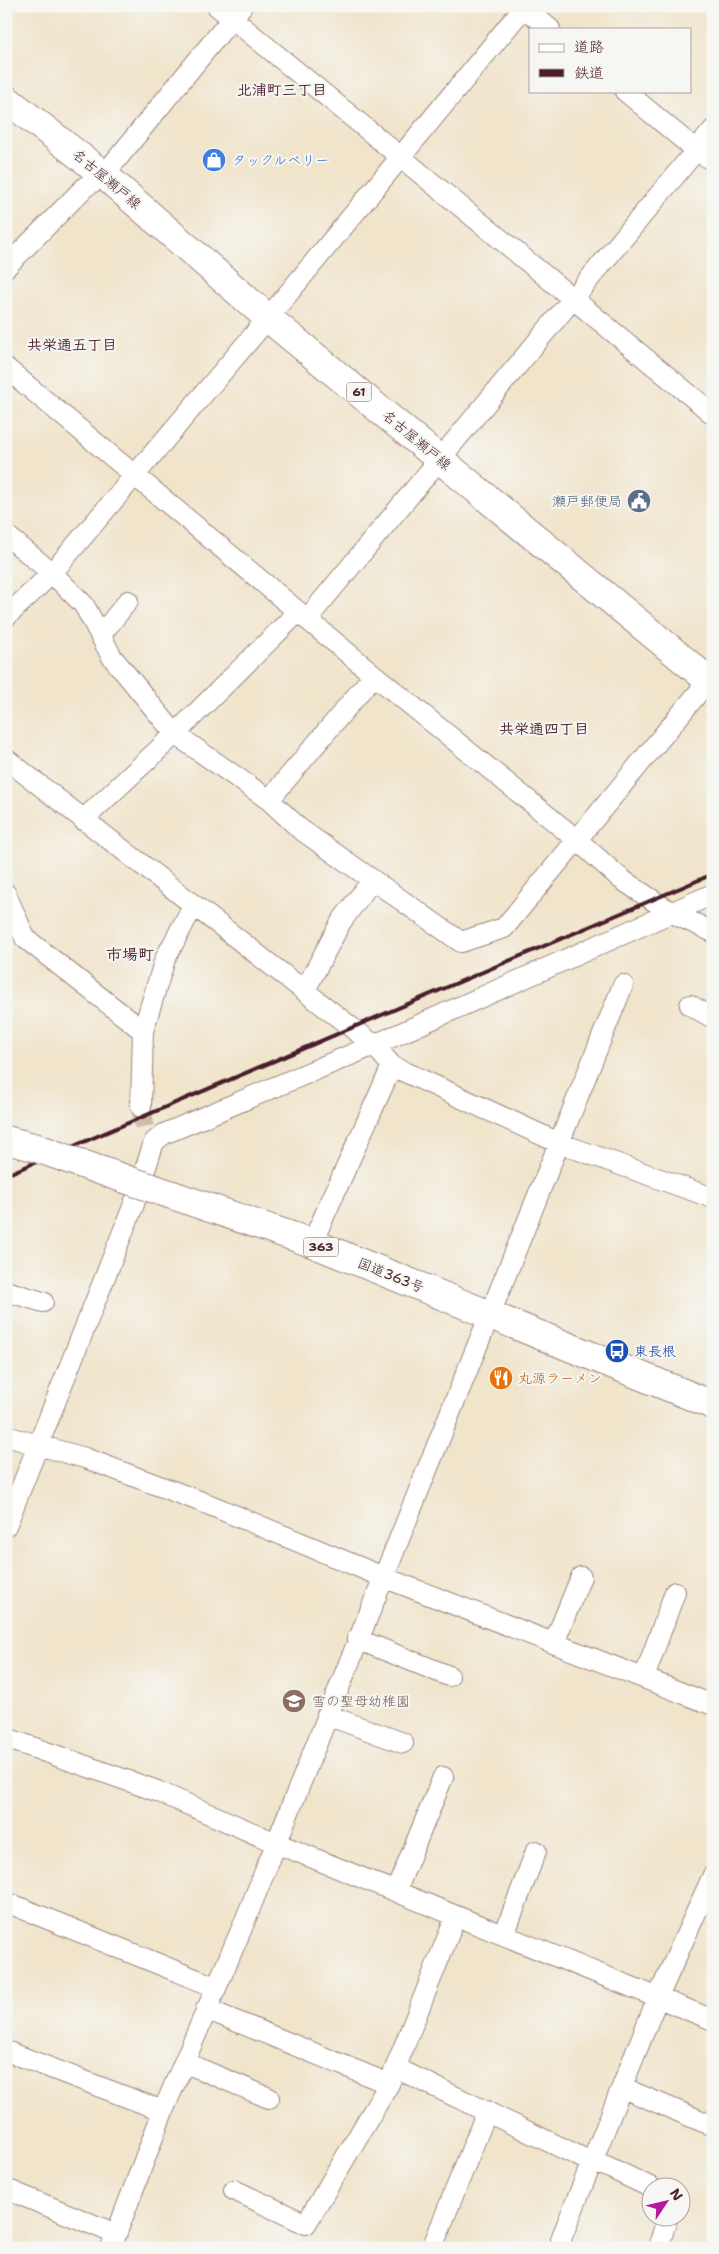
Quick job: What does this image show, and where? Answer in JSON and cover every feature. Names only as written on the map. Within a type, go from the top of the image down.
[{"type":"main road","name":"名古屋瀬戸線","points":[[6,99],[104,175],[268,318],[711,680]]},
{"type":"main road","name":"国道363号","points":[[6,1140],[34,1147],[312,1243],[713,1405]]},
{"type":"street","points":[[6,617],[52,573],[268,318],[524,7],[549,28]]},
{"type":"street","points":[[6,267],[85,187],[104,175],[230,10],[400,158],[713,414]]},
{"type":"street","points":[[626,92],[705,156]]},
{"type":"street","points":[[83,820],[303,615],[440,460],[573,299],[705,156],[713,130]]},
{"type":"street","points":[[6,368],[374,675],[576,839],[621,879],[672,913],[713,932]]},
{"type":"street","points":[[6,535],[52,573],[84,605],[112,657],[174,734],[269,800],[300,829],[461,942],[504,928],[576,839],[711,680]]},
{"type":"street","points":[[100,636],[128,601]]},
{"type":"street","points":[[269,800],[374,675]]},
{"type":"street","points":[[6,760],[193,906],[305,990],[374,1045],[392,1066],[559,1143],[713,1198]]},
{"type":"street","points":[[305,990],[341,922],[372,880]]},
{"type":"street","points":[[6,894],[25,938],[143,1031]]},
{"type":"street","points":[[6,1526],[134,1204],[154,1142],[164,1134],[374,1045],[713,894]]},
{"type":"street","points":[[142,1107],[143,1031],[165,958],[193,906]]},
{"type":"street","points":[[6,2189],[113,2241],[163,2111],[186,2063],[215,1987],[276,1843],[326,1715],[491,1315],[623,984]]},
{"type":"street","points":[[690,1006],[713,1018]]},
{"type":"street","points":[[312,1243],[392,1066]]},
{"type":"street","points":[[6,1291],[43,1302]]},
{"type":"street","points":[[6,1436],[85,1458],[210,1505],[383,1577],[713,1706]]},
{"type":"street","points":[[554,1643],[581,1577]]},
{"type":"street","points":[[644,1678],[675,1592]]},
{"type":"street","points":[[357,1639],[449,1676]]},
{"type":"street","points":[[326,1715],[403,1743]]},
{"type":"street","points":[[6,1738],[157,1791],[276,1843],[713,2020]]},
{"type":"street","points":[[396,1891],[444,1777]]},
{"type":"street","points":[[504,1935],[536,1851]]},
{"type":"street","points":[[562,2248],[561,2239],[658,1997],[713,1875]]},
{"type":"street","points":[[6,1902],[215,1987]]},
{"type":"street","points":[[234,2190],[306,2224],[393,2076],[456,1916]]},
{"type":"street","points":[[206,2009],[486,2111],[593,2163],[606,2166],[642,2183]]},
{"type":"street","points":[[6,2051],[163,2111]]},
{"type":"street","points":[[186,2063],[269,2098]]},
{"type":"street","points":[[623,2088],[713,2126]]},
{"type":"street","points":[[432,2248],[486,2111]]},
{"type":"street","points":[[658,2248],[665,2226]]},
{"type":"tunnel","points":[[141,1107],[145,1128]]},
{"type":"railway","points":[[6,1175],[713,874]]},
{"type":"place","name":"タックルベリー","points":[[214,160]]},
{"type":"place","name":"瀬戸郵便局","points":[[639,501]]},
{"type":"place","name":"東長根","points":[[617,1351]]},
{"type":"place","name":"丸源ラーメン","points":[[501,1378]]},
{"type":"place","name":"雪の聖母幼稚園","points":[[294,1701]]},
{"type":"district","name":"北浦町三丁目","points":[[282,90]]},
{"type":"district","name":"共栄通五丁目","points":[[72,345]]},
{"type":"district","name":"共栄通四丁目","points":[[544,729]]},
{"type":"district","name":"市場町","points":[[130,954]]}]
